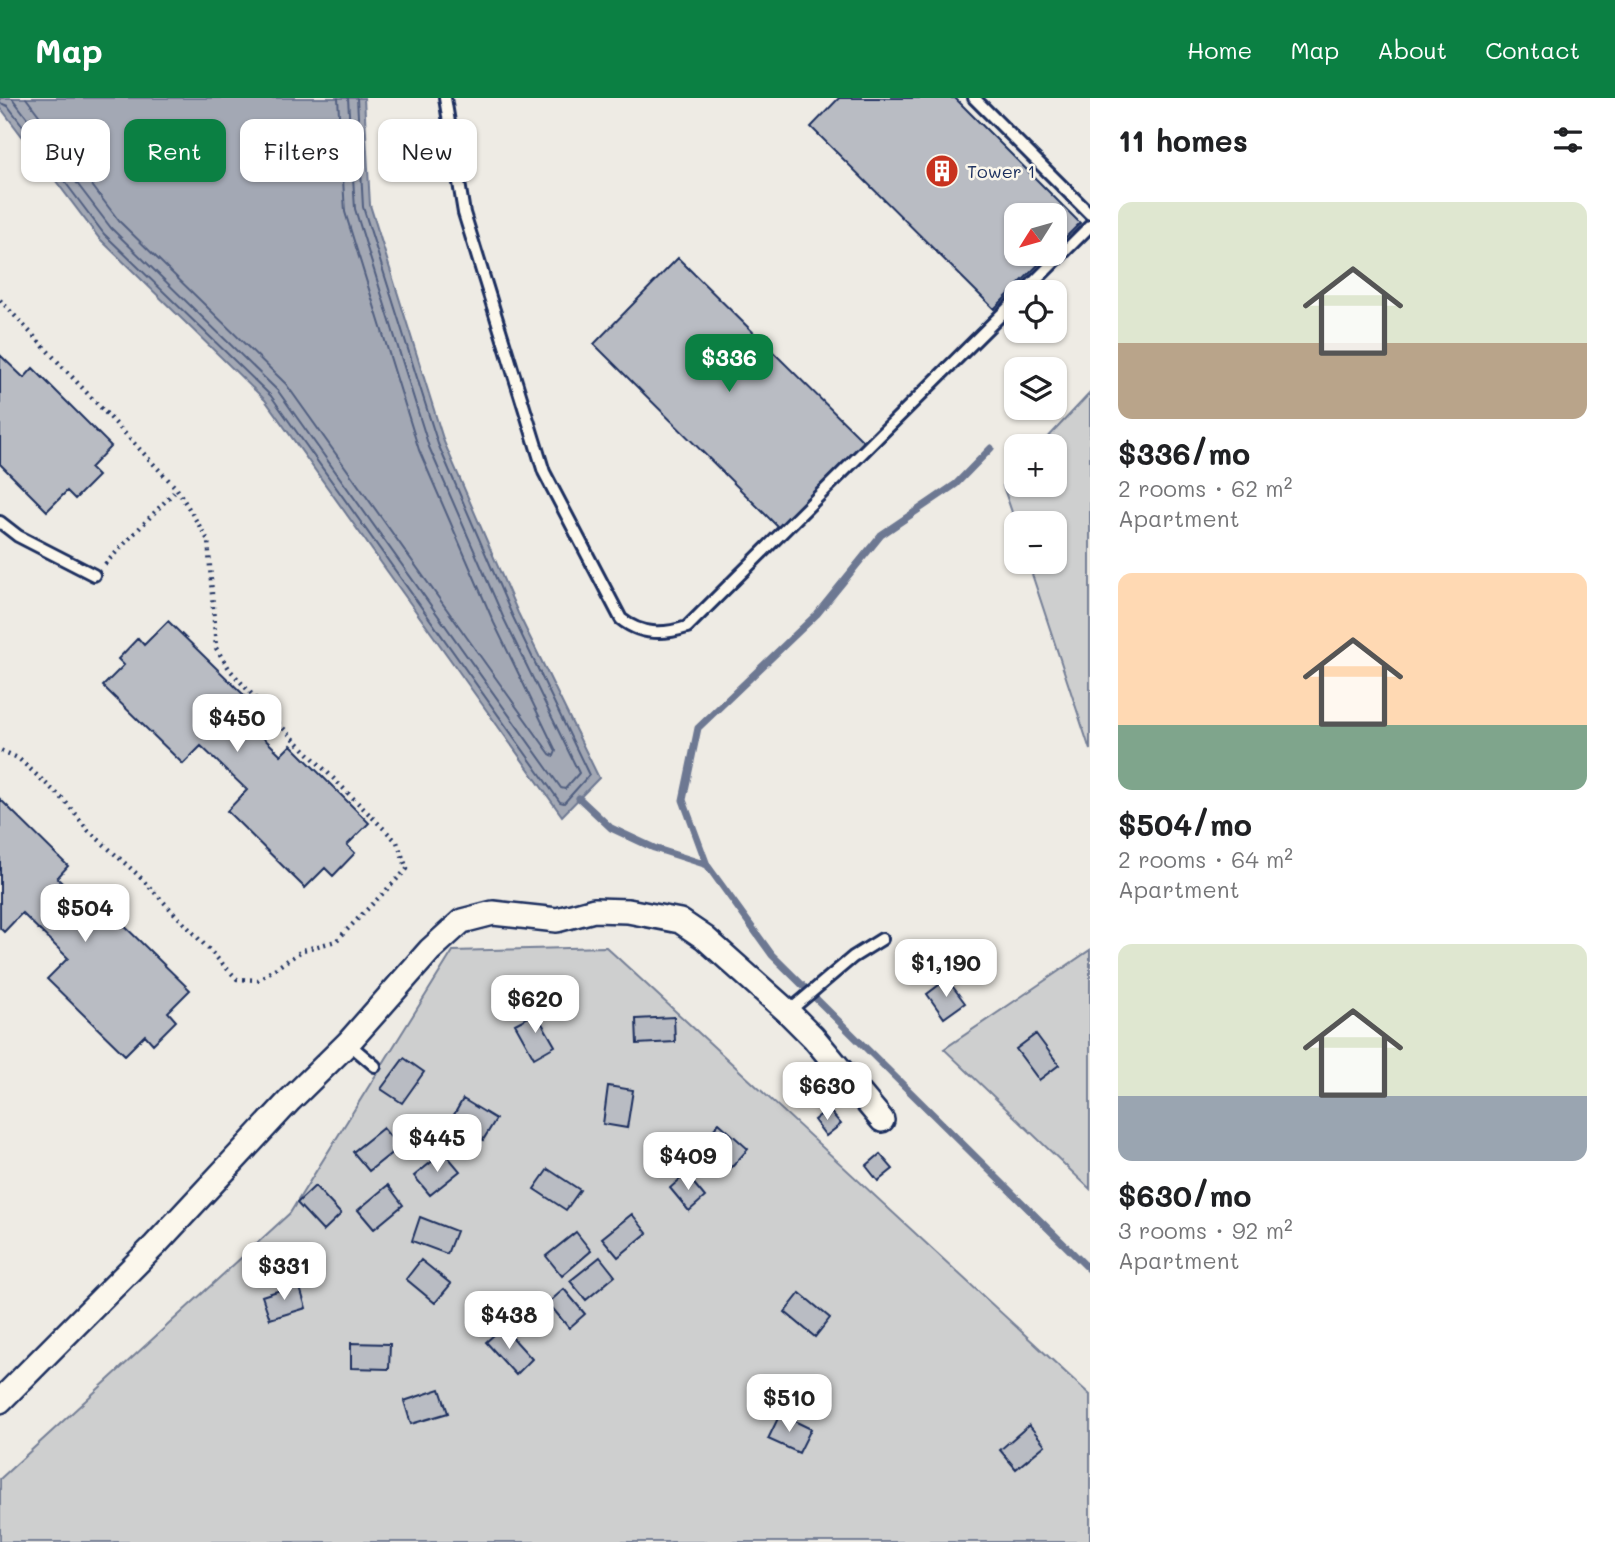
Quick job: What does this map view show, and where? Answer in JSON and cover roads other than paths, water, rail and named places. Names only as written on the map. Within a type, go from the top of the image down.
[{"type":"street","points":[[0,1401],[155,1245],[348,1042],[430,950],[462,921],[493,913],[557,920],[594,910],[628,911],[680,921],[705,938],[788,1012],[813,1037],[881,1120]]},
{"type":"lane","points":[[445,98],[464,213],[544,472],[621,619],[631,627],[661,633],[687,627],[1004,312]]},
{"type":"lane","points":[[974,98],[1090,214]]},
{"type":"lane","points":[[1036,280],[1090,226]]},
{"type":"lane","points":[[0,522],[18,536],[94,575]]},
{"type":"lane","points":[[788,1012],[853,957],[882,939]]},
{"type":"lane","points":[[348,1042],[375,1066]]},
{"type":"water","points":[[0,98],[364,98],[370,205],[444,442],[518,613],[599,778],[562,816],[265,400],[99,238],[57,182],[110,182],[110,119],[21,119],[21,135],[0,107]]},
{"type":"waterway","points":[[707,865],[683,800],[698,728],[817,614],[881,535],[956,484],[991,448]]},
{"type":"waterway","points":[[579,798],[611,828],[654,848],[707,865],[772,955],[1090,1270]]},
{"type":"place","name":"Tower 1","points":[[942,171]]}]
